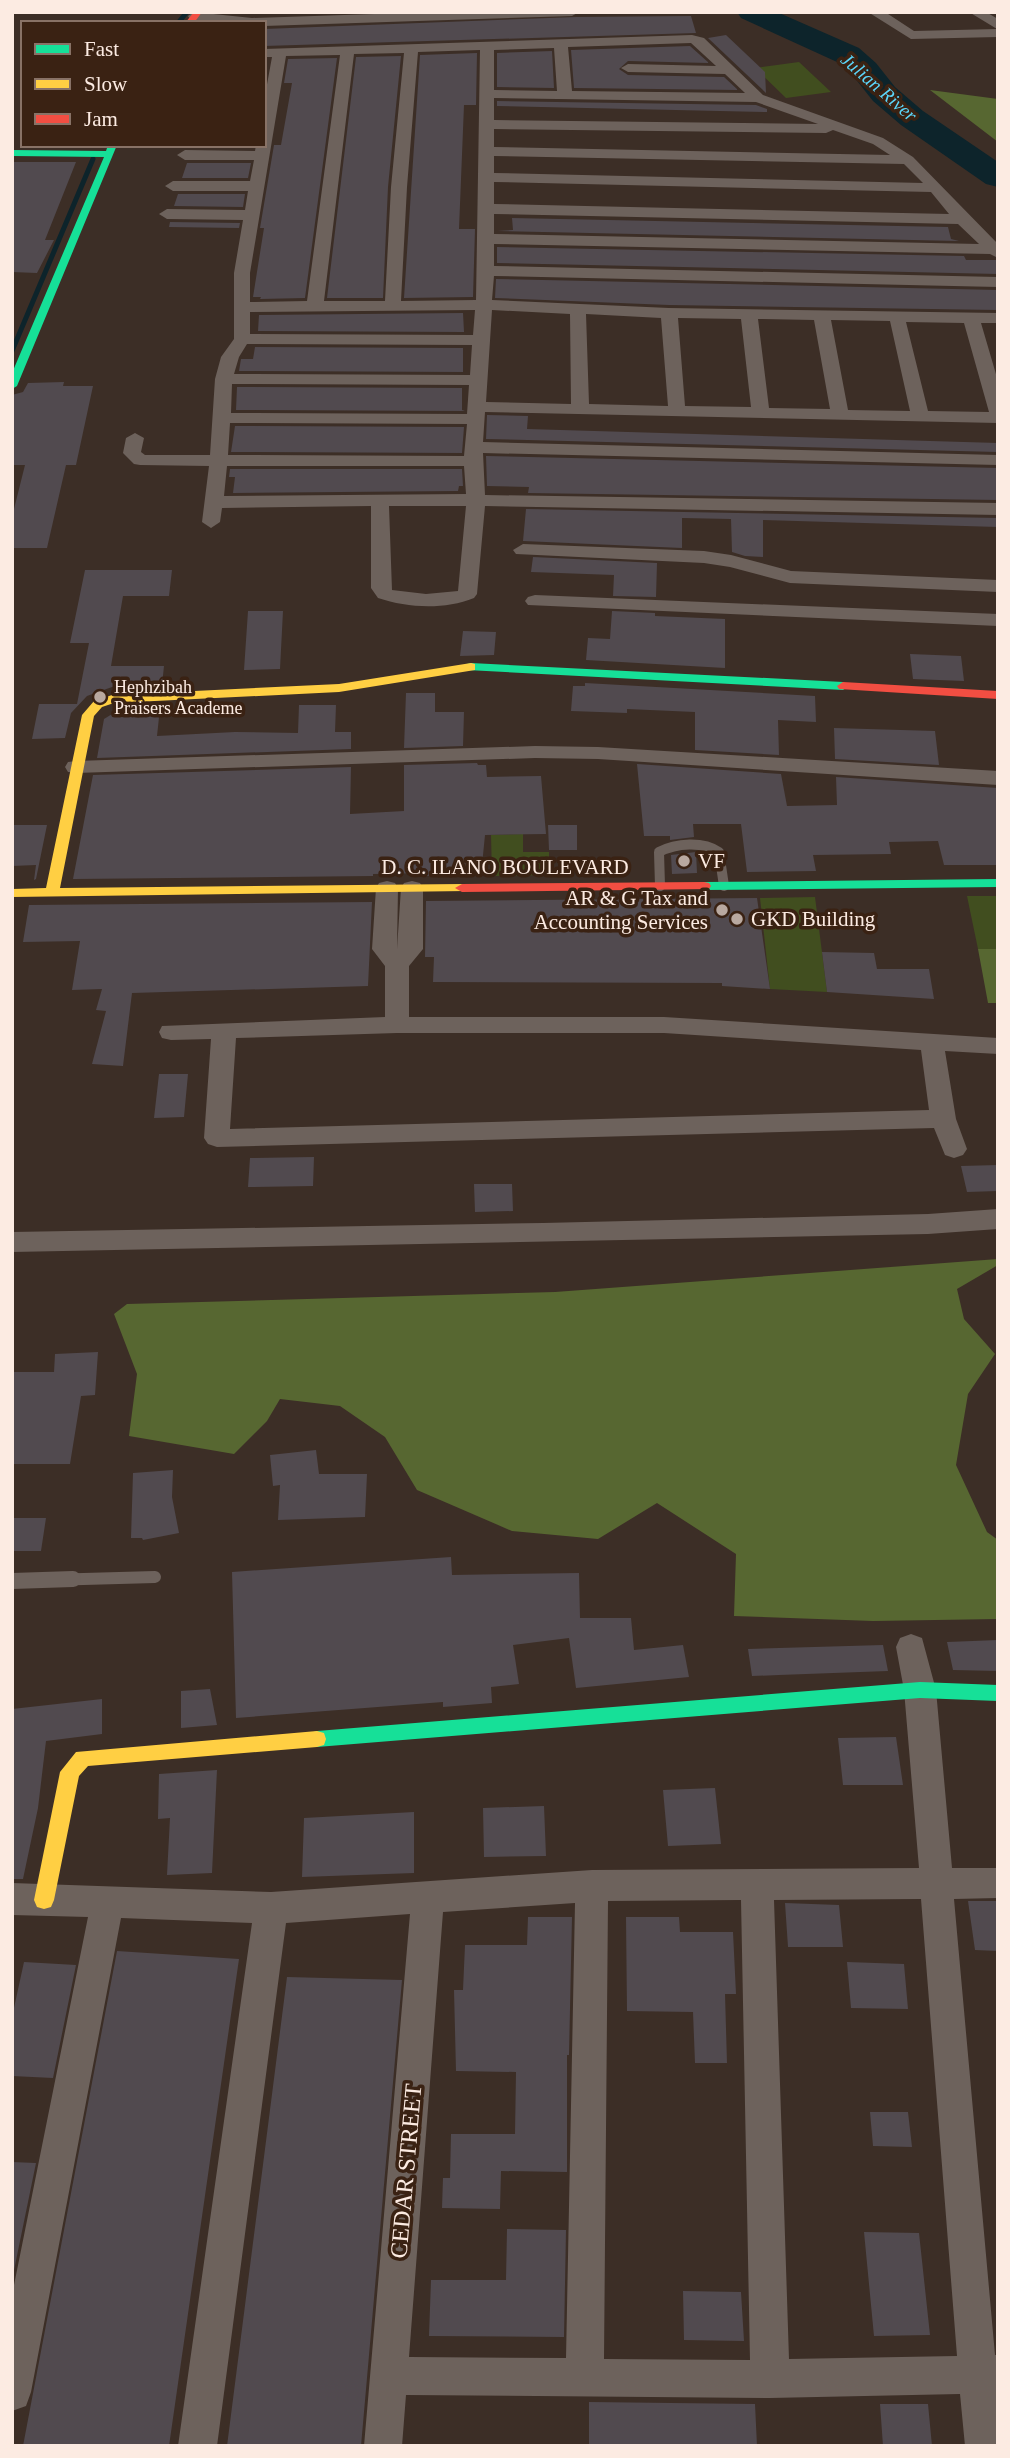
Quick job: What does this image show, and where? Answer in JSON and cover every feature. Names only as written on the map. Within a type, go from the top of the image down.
[{"type":"street","points":[[258,21],[293,16],[572,12]]},
{"type":"street","points":[[875,12],[911,35],[998,33]]},
{"type":"street","points":[[976,12],[998,25]]},
{"type":"street","points":[[194,17],[240,21]]},
{"type":"street","points":[[266,114],[272,52],[692,39],[699,41],[758,98]]},
{"type":"street","points":[[624,41],[628,96]]},
{"type":"street","points":[[561,43],[565,95]]},
{"type":"street","points":[[380,503],[384,594],[401,599],[463,597],[468,589],[476,500],[474,454],[486,271],[487,45]]},
{"type":"street","points":[[393,305],[399,187],[411,48]]},
{"type":"street","points":[[315,305],[348,50]]},
{"type":"street","points":[[628,68],[727,70]]},
{"type":"street","points":[[487,94],[758,98],[878,141],[908,160],[995,251]]},
{"type":"street","points":[[488,124],[849,130]]},
{"type":"street","points":[[211,522],[219,460],[224,379],[230,357],[242,339],[242,273],[263,147]]},
{"type":"street","points":[[12,153],[111,149],[12,386]]},
{"type":"street","points":[[488,150],[908,160]]},
{"type":"street","points":[[185,155],[262,156]]},
{"type":"street","points":[[486,177],[936,188]]},
{"type":"street","points":[[173,186],[257,186]]},
{"type":"street","points":[[486,209],[962,219]]},
{"type":"street","points":[[167,214],[253,215]]},
{"type":"street","points":[[486,239],[995,251]]},
{"type":"street","points":[[486,271],[998,282]]},
{"type":"street","points":[[242,307],[484,305],[669,313],[998,318]]},
{"type":"street","points":[[578,310],[580,409]]},
{"type":"street","points":[[669,313],[677,411]]},
{"type":"street","points":[[749,314],[761,413]]},
{"type":"street","points":[[822,316],[840,415]]},
{"type":"street","points":[[897,317],[919,416]]},
{"type":"street","points":[[971,317],[998,412]]},
{"type":"street","points":[[242,339],[481,340]]},
{"type":"street","points":[[224,379],[479,380]]},
{"type":"street","points":[[222,418],[580,409],[998,418]]},
{"type":"street","points":[[135,438],[132,453],[140,460],[474,454],[998,460]]},
{"type":"street","points":[[214,502],[380,503],[476,500],[998,509]]},
{"type":"street","points":[[523,550],[704,557],[731,561],[790,577],[998,586]]},
{"type":"street","points":[[536,601],[998,620]]},
{"type":"street","points":[[52,892],[88,715],[98,704],[112,699],[339,688],[461,667],[488,666],[998,695]]},
{"type":"street","points":[[76,767],[585,752],[998,778]]},
{"type":"street","name":"D. C. ILANO BOULEVARD","points":[[12,893],[412,897],[660,887],[998,883]]},
{"type":"street","points":[[387,897],[384,949],[397,964],[397,1025]]},
{"type":"street","points":[[397,964],[411,950],[412,897]]},
{"type":"street","points":[[171,1032],[397,1025],[664,1025],[998,1046]]},
{"type":"street","points":[[224,1030],[218,1138],[943,1119]]},
{"type":"street","points":[[932,1042],[943,1119],[954,1149]]},
{"type":"street","points":[[12,1242],[557,1233],[928,1224],[998,1219]]},
{"type":"street","points":[[911,1647],[920,1690],[936,1885],[988,2375],[984,2446]]},
{"type":"street","points":[[998,1693],[920,1690],[83,1758],[70,1772],[28,1900],[271,1908],[592,1885],[998,1883]]},
{"type":"street","points":[[585,2379],[592,1885]]},
{"type":"street","points":[[757,1885],[769,2379]]},
{"type":"street","name":"CEDAR STREET","points":[[383,2446],[428,1897]]},
{"type":"street","points":[[12,2392],[107,1903]]},
{"type":"street","points":[[197,2446],[271,1908]]},
{"type":"street","points":[[389,2376],[769,2379],[988,2375]]},
{"type":"lane","points":[[660,887],[659,852],[672,846],[705,846],[716,850],[721,856],[724,886]]},
{"type":"lane","points":[[12,1581],[155,1577]]},
{"type":"green space","points":[[799,62],[831,92],[786,98],[755,68]]},
{"type":"green space","points":[[930,90],[998,99],[998,142]]},
{"type":"green space","points":[[523,834],[523,852],[549,852],[549,875],[492,876],[491,835]]},
{"type":"green space","points":[[967,896],[998,896],[998,949],[978,949]]},
{"type":"green space","points":[[815,897],[827,992],[770,989],[760,898]]},
{"type":"green space","points":[[978,949],[998,949],[998,1003],[988,1003]]},
{"type":"green space","points":[[998,1259],[998,1265],[957,1289],[964,1319],[995,1354],[968,1394],[956,1465],[987,1532],[998,1540],[998,1619],[873,1621],[734,1616],[736,1554],[657,1503],[598,1539],[512,1531],[417,1490],[385,1437],[340,1406],[280,1399],[267,1421],[234,1454],[129,1436],[137,1374],[114,1314],[127,1304],[555,1292]]},
{"type":"building","points":[[691,16],[696,33],[266,46],[266,29],[576,17]]},
{"type":"building","points":[[726,35],[765,72],[766,93],[708,38]]},
{"type":"building","points":[[690,46],[709,63],[628,61],[619,69],[628,75],[724,77],[738,90],[574,88],[571,50]]},
{"type":"building","points":[[552,51],[554,88],[497,87],[497,53]]},
{"type":"building","points":[[477,53],[476,105],[464,105],[459,229],[475,229],[473,297],[404,298],[420,55]]},
{"type":"building","points":[[401,56],[388,187],[383,298],[327,298],[356,57]]},
{"type":"building","points":[[337,58],[305,298],[253,297],[264,228],[260,228],[274,145],[281,145],[292,83],[284,83],[288,59]]},
{"type":"building","points":[[497,101],[756,105],[767,109],[767,112],[497,106]]},
{"type":"building","points":[[12,162],[76,162],[45,240],[54,240],[37,273],[12,272]]},
{"type":"building","points":[[187,163],[251,163],[248,178],[182,178]]},
{"type":"building","points":[[178,194],[245,194],[243,207],[174,206]]},
{"type":"building","points":[[512,218],[948,227],[951,239],[959,241],[497,231],[513,230]]},
{"type":"building","points":[[170,222],[240,223],[239,228],[169,227]]},
{"type":"building","points":[[497,247],[964,256],[966,260],[998,260],[998,274],[497,263]]},
{"type":"building","points":[[496,279],[998,290],[998,310],[669,305],[495,298]]},
{"type":"building","points":[[463,313],[464,332],[258,331],[259,315]]},
{"type":"building","points":[[255,347],[463,348],[463,372],[239,371],[241,359],[253,359]]},
{"type":"building","points":[[64,382],[63,386],[93,386],[76,465],[66,465],[47,548],[12,548],[12,517],[25,465],[12,465],[12,395],[23,392],[28,383]]},
{"type":"building","points":[[237,387],[462,388],[462,410],[465,411],[236,410]]},
{"type":"building","points":[[487,415],[528,416],[527,429],[998,443],[998,452],[486,439]]},
{"type":"building","points":[[235,426],[464,427],[462,453],[231,452]]},
{"type":"building","points":[[486,456],[998,468],[998,500],[528,493],[529,487],[487,486]]},
{"type":"building","points":[[230,469],[462,469],[463,486],[459,486],[458,491],[233,493],[235,477],[229,477]]},
{"type":"building","points":[[526,509],[998,518],[998,527],[763,520],[763,557],[732,552],[731,519],[682,518],[682,548],[523,541]]},
{"type":"building","points":[[533,557],[657,563],[656,597],[613,596],[614,575],[531,572]]},
{"type":"building","points":[[85,570],[172,570],[169,596],[123,596],[111,666],[164,666],[162,685],[112,687],[87,696],[71,713],[65,738],[32,739],[39,704],[77,704],[89,643],[70,643]]},
{"type":"building","points":[[248,611],[283,611],[280,669],[244,670]]},
{"type":"building","points":[[612,611],[725,619],[725,668],[586,660],[588,638],[610,639]]},
{"type":"building","points":[[463,631],[496,632],[494,655],[460,656]]},
{"type":"building","points":[[910,654],[961,656],[964,681],[913,679]]},
{"type":"building","points":[[585,683],[815,696],[816,722],[778,720],[779,755],[695,750],[695,712],[627,709],[627,713],[571,711],[573,686],[585,686]]},
{"type":"building","points":[[406,693],[435,693],[435,712],[464,712],[463,746],[404,748]]},
{"type":"building","points":[[299,705],[336,705],[335,732],[351,732],[351,749],[97,758],[104,719],[117,711],[160,708],[157,736],[235,732],[298,733]]},
{"type":"building","points":[[834,728],[935,731],[939,765],[835,759]]},
{"type":"building","points":[[637,764],[781,774],[787,806],[837,805],[836,777],[998,788],[998,865],[944,865],[938,841],[889,842],[891,854],[813,855],[816,871],[747,872],[741,824],[693,824],[694,837],[670,840],[670,836],[644,836]]},
{"type":"building","points":[[404,765],[486,765],[487,777],[541,776],[546,834],[485,835],[481,875],[426,876],[426,873],[73,879],[93,775],[351,767],[350,814],[404,811]]},
{"type":"building","points":[[12,825],[47,825],[34,880],[36,865],[12,866]]},
{"type":"building","points":[[548,825],[577,825],[577,850],[549,850]]},
{"type":"building","points":[[696,852],[697,873],[672,874],[671,855]]},
{"type":"building","points":[[757,898],[770,989],[722,986],[722,983],[433,982],[434,957],[425,957],[426,901]]},
{"type":"building","points":[[372,902],[368,986],[132,993],[123,1066],[92,1064],[106,1011],[96,1010],[102,989],[72,990],[80,941],[23,942],[29,905]]},
{"type":"building","points":[[822,952],[874,953],[877,969],[929,969],[934,999],[827,992]]},
{"type":"building","points":[[159,1074],[188,1074],[184,1117],[154,1118]]},
{"type":"building","points":[[314,1157],[313,1186],[248,1187],[250,1158]]},
{"type":"building","points":[[998,1165],[998,1191],[967,1192],[961,1166]]},
{"type":"building","points":[[474,1184],[512,1184],[513,1211],[475,1212]]},
{"type":"building","points":[[98,1352],[95,1395],[81,1396],[70,1464],[12,1464],[12,1372],[54,1372],[55,1354]]},
{"type":"building","points":[[316,1450],[319,1474],[367,1474],[365,1517],[278,1520],[280,1485],[273,1486],[270,1455]]},
{"type":"building","points":[[173,1470],[172,1497],[179,1533],[143,1540],[131,1538],[133,1473]]},
{"type":"building","points":[[12,1518],[46,1518],[41,1551],[12,1551]]},
{"type":"building","points":[[451,1557],[452,1575],[579,1573],[580,1618],[631,1618],[634,1650],[683,1645],[689,1677],[576,1688],[569,1638],[513,1645],[519,1684],[491,1687],[492,1703],[443,1707],[443,1702],[236,1718],[232,1572]]},
{"type":"building","points":[[998,1640],[998,1671],[953,1670],[947,1642]]},
{"type":"building","points":[[883,1645],[888,1671],[752,1676],[748,1649]]},
{"type":"building","points":[[210,1689],[217,1725],[181,1728],[181,1691]]},
{"type":"building","points":[[102,1699],[102,1734],[46,1741],[38,1808],[23,1879],[12,1879],[12,1709]]},
{"type":"building","points":[[896,1737],[903,1785],[843,1785],[838,1738]]},
{"type":"building","points":[[217,1770],[212,1873],[167,1875],[170,1818],[158,1819],[159,1774]]},
{"type":"building","points":[[715,1788],[721,1844],[668,1846],[663,1790]]},
{"type":"building","points":[[544,1806],[546,1856],[484,1857],[483,1808]]},
{"type":"building","points":[[414,1812],[414,1873],[302,1877],[304,1818]]},
{"type":"building","points":[[968,1901],[998,1901],[998,1951],[975,1950]]},
{"type":"building","points":[[785,1903],[839,1905],[843,1947],[788,1947]]},
{"type":"building","points":[[528,1917],[572,1917],[567,2055],[567,2172],[501,2171],[500,2209],[442,2208],[443,2178],[450,2178],[451,2134],[515,2134],[516,2072],[456,2071],[454,1990],[463,1990],[465,1945],[527,1945]]},
{"type":"building","points":[[626,1917],[679,1917],[680,1932],[733,1932],[736,1994],[725,1994],[727,2063],[695,2063],[693,2012],[627,2011]]},
{"type":"building","points":[[117,1951],[239,1959],[169,2446],[23,2446]]},
{"type":"building","points":[[24,1962],[76,1965],[53,2078],[12,2076],[12,2017]]},
{"type":"building","points":[[847,1962],[904,1964],[908,2009],[851,2008]]},
{"type":"building","points":[[287,1977],[402,1980],[361,2446],[227,2446]]},
{"type":"building","points":[[870,2112],[908,2112],[912,2147],[873,2146]]},
{"type":"building","points":[[12,2162],[36,2163],[12,2280]]},
{"type":"building","points":[[507,2229],[566,2230],[564,2337],[429,2336],[431,2280],[506,2280]]},
{"type":"building","points":[[864,2232],[919,2233],[930,2335],[874,2336]]},
{"type":"building","points":[[683,2291],[741,2292],[744,2341],[684,2340]]},
{"type":"building","points":[[589,2402],[755,2404],[757,2446],[589,2446]]},
{"type":"building","points":[[880,2404],[928,2404],[932,2446],[883,2446]]},
{"type":"waterway","points":[[180,21],[187,12]]},
{"type":"waterway","name":"Julian River","points":[[752,12],[848,55],[865,70],[884,94],[912,118],[998,177]]},
{"type":"waterway","points":[[12,351],[93,159]]},
{"type":"traffic: fast","points":[[12,386],[112,147]]},
{"type":"traffic: fast","points":[[12,153],[109,154]]},
{"type":"traffic: fast","points":[[471,667],[843,686]]},
{"type":"traffic: fast","points":[[704,886],[998,883]]},
{"type":"traffic: fast","points":[[317,1739],[920,1690],[998,1693]]},
{"type":"traffic: slow","points":[[52,892],[88,715],[98,704],[112,699],[339,688],[471,667]]},
{"type":"traffic: slow","points":[[12,893],[462,888]]},
{"type":"traffic: slow","points":[[44,1900],[70,1772],[83,1758],[317,1739]]},
{"type":"traffic: jam","points":[[191,21],[198,12]]},
{"type":"traffic: jam","points":[[843,686],[998,695]]},
{"type":"traffic: jam","points":[[462,888],[704,886]]},
{"type":"place","name":"Hephzibah Praisers Academe","points":[[100,697]]},
{"type":"place","name":"VF","points":[[684,861]]},
{"type":"place","name":"AR & G Tax and Accounting Services","points":[[722,910]]},
{"type":"place","name":"GKD Building","points":[[737,919]]}]
